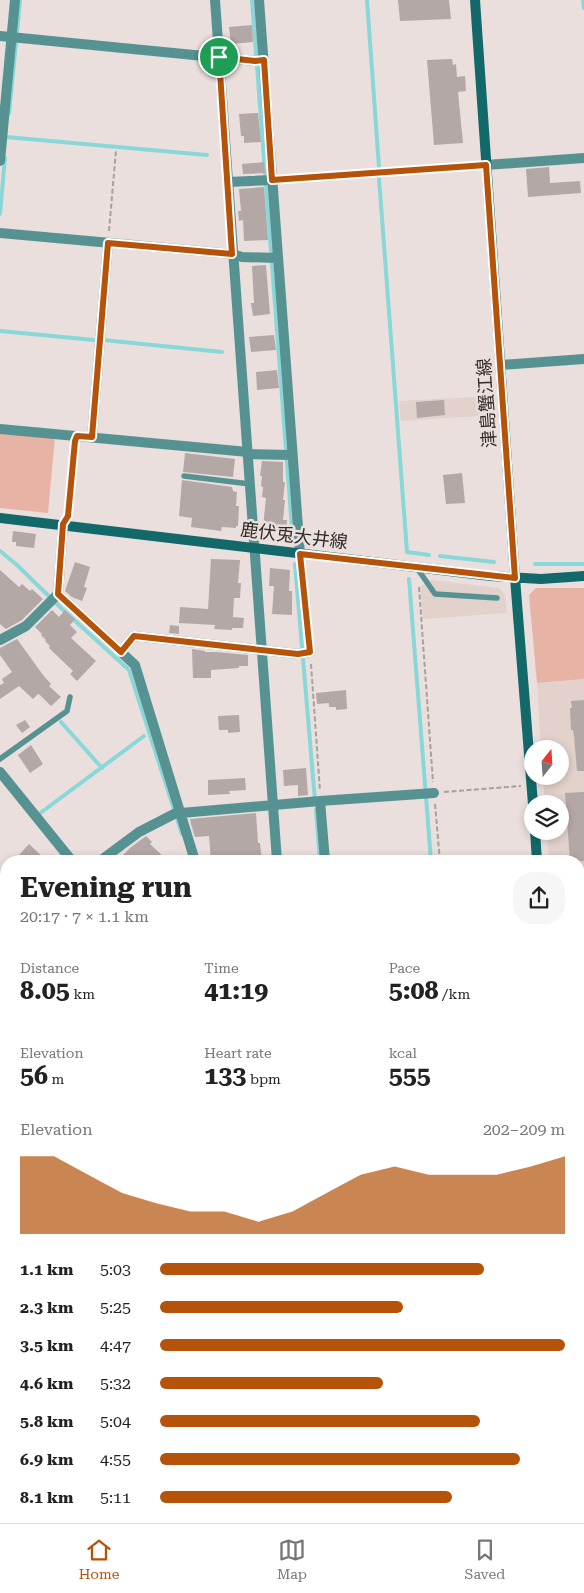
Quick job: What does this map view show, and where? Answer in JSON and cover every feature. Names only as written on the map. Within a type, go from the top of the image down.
[{"type":"main road","name":"津島蟹江線","points":[[475,0],[515,578],[528,740]]},
{"type":"main road","name":"鹿伏兎大井線","points":[[0,518],[515,578],[541,579],[584,576]]},
{"type":"main road","name":"津島蟹江線","points":[[532,785],[533,795]]},
{"type":"main road","points":[[536,840],[537,855]]},
{"type":"street","points":[[0,161],[15,0]]},
{"type":"street","points":[[215,0],[277,855]]},
{"type":"street","points":[[259,0],[260,61],[288,455],[300,554]]},
{"type":"street","points":[[0,36],[260,61]]},
{"type":"street","points":[[486,165],[584,158]]},
{"type":"street","points":[[228,182],[268,180]]},
{"type":"street","points":[[0,233],[232,254],[242,257],[274,258]]},
{"type":"street","points":[[92,437],[108,243]]},
{"type":"street","points":[[501,365],[584,359]]},
{"type":"street","points":[[0,429],[248,453],[288,455]]},
{"type":"street","points":[[0,640],[26,626],[55,598],[63,524]]},
{"type":"street","points":[[55,598],[135,665],[177,813],[193,855]]},
{"type":"street","points":[[121,652],[134,636],[298,654],[310,652]]},
{"type":"street","points":[[0,772],[67,855]]},
{"type":"street","points":[[108,855],[139,832],[177,813],[429,793]]},
{"type":"street","points":[[320,801],[324,855]]},
{"type":"lane","points":[[184,476],[250,484]]},
{"type":"lane","points":[[417,568],[435,594],[497,598]]},
{"type":"lane","points":[[0,759],[67,711],[70,697]]},
{"type":"path","points":[[108,243],[116,150]]},
{"type":"path","points":[[268,180],[486,165]]},
{"type":"path","points":[[63,524],[68,516],[77,436]]},
{"type":"path","points":[[300,554],[310,652],[320,801]]},
{"type":"path","points":[[417,568],[429,793],[439,855]]},
{"type":"path","points":[[429,793],[532,785]]},
{"type":"shaded area","points":[[493,396],[494,415],[401,421],[399,401]]},
{"type":"shaded area","points":[[0,432],[55,437],[48,513],[0,508]]},
{"type":"shaded area","points":[[431,580],[499,588],[505,594],[507,613],[423,619],[420,587]]},
{"type":"shaded area","points":[[536,588],[584,588],[584,679],[537,683],[529,595]]},
{"type":"shaded area","points":[[584,679],[584,855],[549,855],[548,840],[569,840],[569,795],[544,795],[544,785],[569,785],[569,740],[540,740],[537,683]]},
{"type":"building","points":[[398,0],[449,0],[451,19],[400,21]]},
{"type":"building","points":[[252,25],[253,42],[231,44],[229,27]]},
{"type":"building","points":[[452,59],[453,65],[456,64],[457,77],[465,76],[466,91],[458,92],[463,143],[434,145],[427,60]]},
{"type":"building","points":[[258,113],[261,142],[244,143],[244,136],[241,136],[239,114]]},
{"type":"building","points":[[264,162],[265,173],[243,174],[242,164]]},
{"type":"building","points":[[549,167],[550,183],[580,181],[581,193],[528,197],[526,169]]},
{"type":"building","points":[[264,187],[268,240],[244,241],[243,220],[239,221],[238,211],[241,211],[239,189]]},
{"type":"building","points":[[266,265],[270,314],[253,316],[251,303],[254,303],[252,266]]},
{"type":"building","points":[[274,335],[276,350],[251,352],[249,337]]},
{"type":"building","points":[[277,370],[279,388],[257,390],[256,372]]},
{"type":"building","points":[[444,400],[445,415],[417,418],[416,402]]},
{"type":"building","points":[[185,453],[235,459],[233,477],[183,472]]},
{"type":"building","points":[[262,461],[283,462],[283,482],[285,482],[283,500],[285,500],[283,520],[287,520],[286,532],[272,531],[272,528],[263,527],[266,498],[262,497],[262,476],[260,476]]},
{"type":"building","points":[[462,473],[465,503],[446,504],[443,475]]},
{"type":"building","points":[[182,480],[232,487],[233,491],[237,492],[236,506],[239,506],[238,526],[236,528],[222,527],[221,531],[191,527],[192,518],[179,516]]},
{"type":"building","points":[[13,531],[36,534],[34,548],[16,546],[16,542],[12,542]]},
{"type":"building","points":[[211,559],[240,560],[238,583],[241,583],[240,598],[234,598],[233,617],[244,618],[243,628],[232,628],[232,630],[214,629],[215,625],[179,623],[180,607],[208,609]]},
{"type":"building","points":[[75,562],[90,567],[84,587],[87,588],[82,601],[72,597],[65,591]]},
{"type":"building","points":[[270,568],[290,570],[289,591],[292,591],[292,615],[272,614],[274,586],[269,586]]},
{"type":"building","points":[[0,570],[19,587],[22,584],[30,591],[32,589],[43,599],[22,620],[6,629],[0,624]]},
{"type":"building","points":[[52,610],[59,617],[65,610],[75,619],[70,625],[77,632],[71,638],[96,661],[77,681],[70,674],[73,671],[49,648],[50,646],[42,634],[35,627]]},
{"type":"building","points":[[170,625],[179,626],[179,634],[169,633]]},
{"type":"building","points":[[17,639],[51,684],[49,686],[61,697],[51,706],[38,694],[33,699],[19,686],[0,699],[0,685],[4,683],[2,679],[12,672],[0,655],[0,648]]},
{"type":"building","points":[[192,649],[205,652],[248,655],[248,666],[211,670],[211,678],[193,678]]},
{"type":"building","points":[[346,690],[347,709],[336,710],[336,707],[329,707],[329,703],[317,704],[316,693]]},
{"type":"building","points":[[584,700],[584,771],[577,771],[570,708],[572,708],[571,701]]},
{"type":"building","points":[[239,715],[240,732],[228,733],[228,730],[219,730],[218,716]]},
{"type":"building","points":[[25,720],[30,727],[22,733],[16,725]]},
{"type":"building","points":[[31,745],[43,764],[30,773],[18,755]]},
{"type":"building","points":[[306,768],[308,795],[298,796],[298,785],[284,786],[283,770]]},
{"type":"building","points":[[245,778],[246,790],[229,791],[230,794],[208,795],[208,780]]},
{"type":"building","points":[[584,792],[584,855],[570,855],[569,795],[565,795],[565,793]]},
{"type":"building","points":[[256,813],[258,843],[260,843],[261,855],[211,855],[209,836],[195,837],[190,819]]},
{"type":"building","points":[[146,836],[152,842],[150,844],[162,855],[123,855]]},
{"type":"building","points":[[29,844],[41,855],[19,855]]},
{"type":"waterway","points":[[17,33],[20,0]]},
{"type":"waterway","points":[[252,0],[293,542]]},
{"type":"waterway","points":[[367,0],[379,167]]},
{"type":"waterway","points":[[583,0],[584,8]]},
{"type":"waterway","points":[[9,113],[16,43]]},
{"type":"waterway","points":[[6,137],[207,155]]},
{"type":"waterway","points":[[0,214],[5,158]]},
{"type":"waterway","points":[[379,178],[407,552],[429,555]]},
{"type":"waterway","points":[[0,331],[94,340]]},
{"type":"waterway","points":[[103,340],[222,352]]},
{"type":"waterway","points":[[0,551],[129,670],[182,834]]},
{"type":"waterway","points":[[440,556],[494,562]]},
{"type":"waterway","points":[[295,564],[315,801]]},
{"type":"waterway","points":[[535,564],[584,564]]},
{"type":"waterway","points":[[409,579],[431,855]]},
{"type":"waterway","points":[[61,722],[102,768]]},
{"type":"waterway","points":[[39,814],[144,736]]},
{"type":"waterway","points":[[316,810],[320,855]]},
{"type":"route","points":[[219,57],[255,61],[264,60],[272,180],[486,165],[515,578],[300,554],[310,652],[298,654],[134,636],[121,652],[58,594],[63,524],[68,516],[75,441],[77,436],[92,437],[108,243],[232,254],[219,57]]}]
